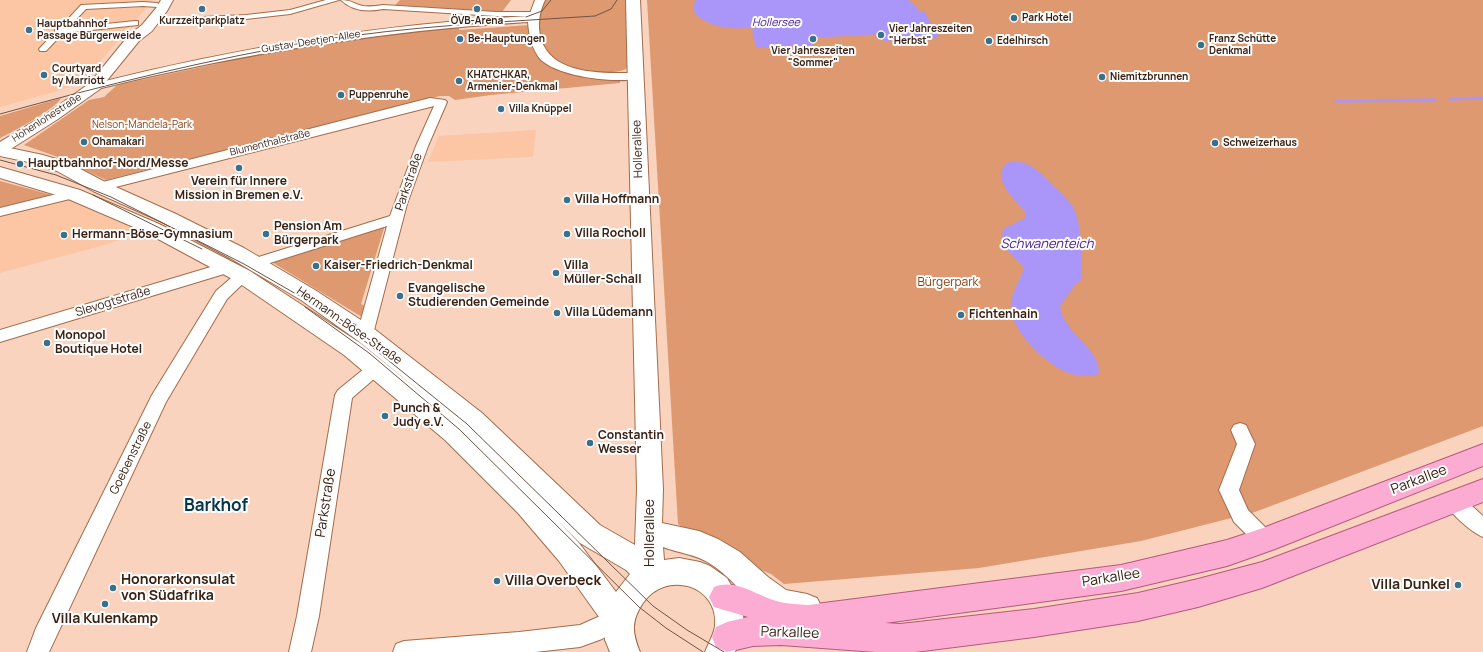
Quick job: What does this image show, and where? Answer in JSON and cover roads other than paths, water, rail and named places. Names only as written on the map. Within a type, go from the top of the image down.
[{"type":"main road","name":"Hollerallee","points":[[633,0],[650,489],[648,536],[651,576]]},
{"type":"main road","name":"Hermann-Böse-Straße","points":[[0,150],[63,167],[100,187],[169,218],[241,268],[352,349],[454,434],[526,505],[570,552],[618,618]]},
{"type":"main road","name":"Hermann-Böse-Straße","points":[[0,172],[73,194],[241,268],[308,295],[365,334],[473,420],[590,534],[636,561],[651,576]]},
{"type":"main road","name":"Parkallee","points":[[724,597],[751,604],[778,616],[808,619],[829,615],[1121,578],[1226,553],[1265,540],[1483,455]]},
{"type":"main road","name":"Hollerallee","points":[[650,489],[659,525],[670,550],[684,570]]},
{"type":"main road","name":"Parkallee","points":[[724,644],[753,631],[780,630],[891,646],[1138,607],[1198,594],[1262,575],[1483,490]]},
{"type":"main road","points":[[664,535],[674,540],[700,544],[720,554],[737,566],[759,589],[783,604],[806,608],[829,615]]},
{"type":"main road","points":[[625,652],[619,635],[618,618],[631,592],[651,576],[663,572],[684,570],[703,577],[714,585],[724,597],[729,610],[724,644]]},
{"type":"street","points":[[162,21],[246,17],[290,12],[335,0]]},
{"type":"street","points":[[345,0],[357,8],[373,9],[382,7],[533,16]]},
{"type":"street","points":[[540,0],[533,16],[537,42],[540,51],[553,64],[572,70],[604,76],[636,76]]},
{"type":"street","points":[[43,49],[62,28],[84,8],[162,2]]},
{"type":"street","name":"Hohenlohestraße","points":[[0,150],[53,116],[93,87],[134,38],[147,28],[163,8],[162,2]]},
{"type":"street","name":"Gustav-Deetjen-Allee","points":[[93,87],[218,58],[321,39],[422,26],[533,16]]},
{"type":"street","points":[[62,28],[135,23],[62,28]]},
{"type":"street","name":"Blumenthalstraße","points":[[100,187],[430,102],[441,102]]},
{"type":"street","name":"Parkstraße","points":[[365,334],[400,204],[422,146],[441,102]]},
{"type":"street","points":[[0,212],[73,194]]},
{"type":"street","name":"Slevogtstraße","points":[[0,336],[219,270],[241,268],[397,218]]},
{"type":"street","name":"Goebenstraße","points":[[38,652],[44,636],[158,400],[221,294],[241,268]]},
{"type":"street","name":"Parkstraße","points":[[300,652],[308,616],[344,395],[376,368]]},
{"type":"street","points":[[1240,430],[1246,444],[1229,490],[1241,516],[1265,540]]},
{"type":"street","points":[[1454,502],[1483,528]]},
{"type":"street","points":[[404,652],[519,643],[580,636],[594,631],[618,618]]},
{"type":"water","name":"Hollersee","points":[[696,0],[908,0],[917,7],[919,11],[924,11],[939,38],[884,41],[882,34],[810,38],[813,45],[756,48],[752,30],[753,28],[730,28],[708,23],[695,14],[693,5]]},
{"type":"water","name":"Schwanenteich","points":[[1011,161],[1022,162],[1040,172],[1073,207],[1079,224],[1080,233],[1082,262],[1081,280],[1075,285],[1060,306],[1068,325],[1088,348],[1098,364],[1099,373],[1093,376],[1071,374],[1049,362],[1039,354],[1021,334],[1015,323],[1011,312],[1011,302],[1024,268],[1005,247],[1002,236],[1003,229],[1025,218],[1026,212],[1010,194],[1002,180],[1001,172],[1004,166]]},
{"type":"waterway","points":[[1450,99],[1483,98]]},
{"type":"waterway","points":[[1336,101],[1434,100]]},
{"type":"tram line","points":[[526,17],[542,11],[551,0]]},
{"type":"tram line","points":[[0,114],[157,73],[277,48],[352,36],[421,28],[595,16],[611,9],[617,0]]},
{"type":"tram line","points":[[0,160],[56,175],[111,197],[244,264],[303,298],[331,317],[362,339],[467,424],[653,606],[687,630],[724,652]]},
{"type":"tram line","points":[[93,195],[202,249]]},
{"type":"tram line","points":[[305,307],[369,353],[459,429],[639,607],[666,628],[703,652]]},
{"type":"place","name":"Kurzzeitparkplatz","points":[[202,9]]},
{"type":"place","name":"ÖVB-Arena","points":[[477,9]]},
{"type":"place","name":"Park Hotel","points":[[1014,18]]},
{"type":"place","name":"Hauptbahnhof Passage Bürgerweide","points":[[29,30]]},
{"type":"place","name":"Vier Jahreszeiten \"Herbst\"","points":[[881,35]]},
{"type":"place","name":"Be-Hauptungen","points":[[460,39]]},
{"type":"place","name":"Vier Jahreszeiten \"Sommer\"","points":[[813,39]]},
{"type":"place","name":"Edelhirsch","points":[[989,41]]},
{"type":"place","name":"Franz Schütte Denkmal","points":[[1201,45]]},
{"type":"place","name":"Courtyard by Marriott","points":[[44,75]]},
{"type":"place","name":"Niemitzbrunnen","points":[[1102,77]]},
{"type":"place","name":"KHATCHKAR, Armenier-Denkmal","points":[[459,81]]},
{"type":"place","name":"Puppenruhe","points":[[341,95]]},
{"type":"place","name":"Villa Knüppel","points":[[501,109]]},
{"type":"place","name":"Ohamakari","points":[[84,142]]},
{"type":"place","name":"Schweizerhaus","points":[[1215,143]]},
{"type":"place","name":"Hauptbahnhof-Nord/Messe","points":[[20,164]]},
{"type":"place","name":"Verein für Innere Mission in Bremen e.V.","points":[[239,168]]},
{"type":"place","name":"Villa Hoffmann","points":[[567,200]]},
{"type":"place","name":"Pension Am Bürgerpark","points":[[266,234]]},
{"type":"place","name":"Villa Rocholl","points":[[567,234]]},
{"type":"place","name":"Hermann-Böse-Gymnasium","points":[[64,235]]},
{"type":"place","name":"Kaiser-Friedrich-Denkmal","points":[[316,266]]},
{"type":"place","name":"Villa Müller-Schall","points":[[556,273]]},
{"type":"place","name":"Evangelische Studierenden Gemeinde","points":[[400,296]]},
{"type":"place","name":"Villa Lüdemann","points":[[557,313]]},
{"type":"place","name":"Fichtenhain","points":[[961,315]]},
{"type":"place","name":"Monopol Boutique Hotel","points":[[47,343]]},
{"type":"place","name":"Punch & Judy e.V.","points":[[385,416]]},
{"type":"place","name":"Constantin Wesser","points":[[590,443]]},
{"type":"place","name":"Villa Overbeck","points":[[497,581]]},
{"type":"place","name":"Villa Dunkel","points":[[1458,585]]},
{"type":"place","name":"Honorarkonsulat von Südafrika","points":[[113,588]]},
{"type":"place","name":"Villa Kulenkamp","points":[[105,604]]},
{"type":"district","name":"Barkhof","points":[[216,506]]},
{"type":"park label","name":"Nelson-Mandela-Park","points":[[142,125]]},
{"type":"park label","name":"Bürgerpark","points":[[948,283]]}]
